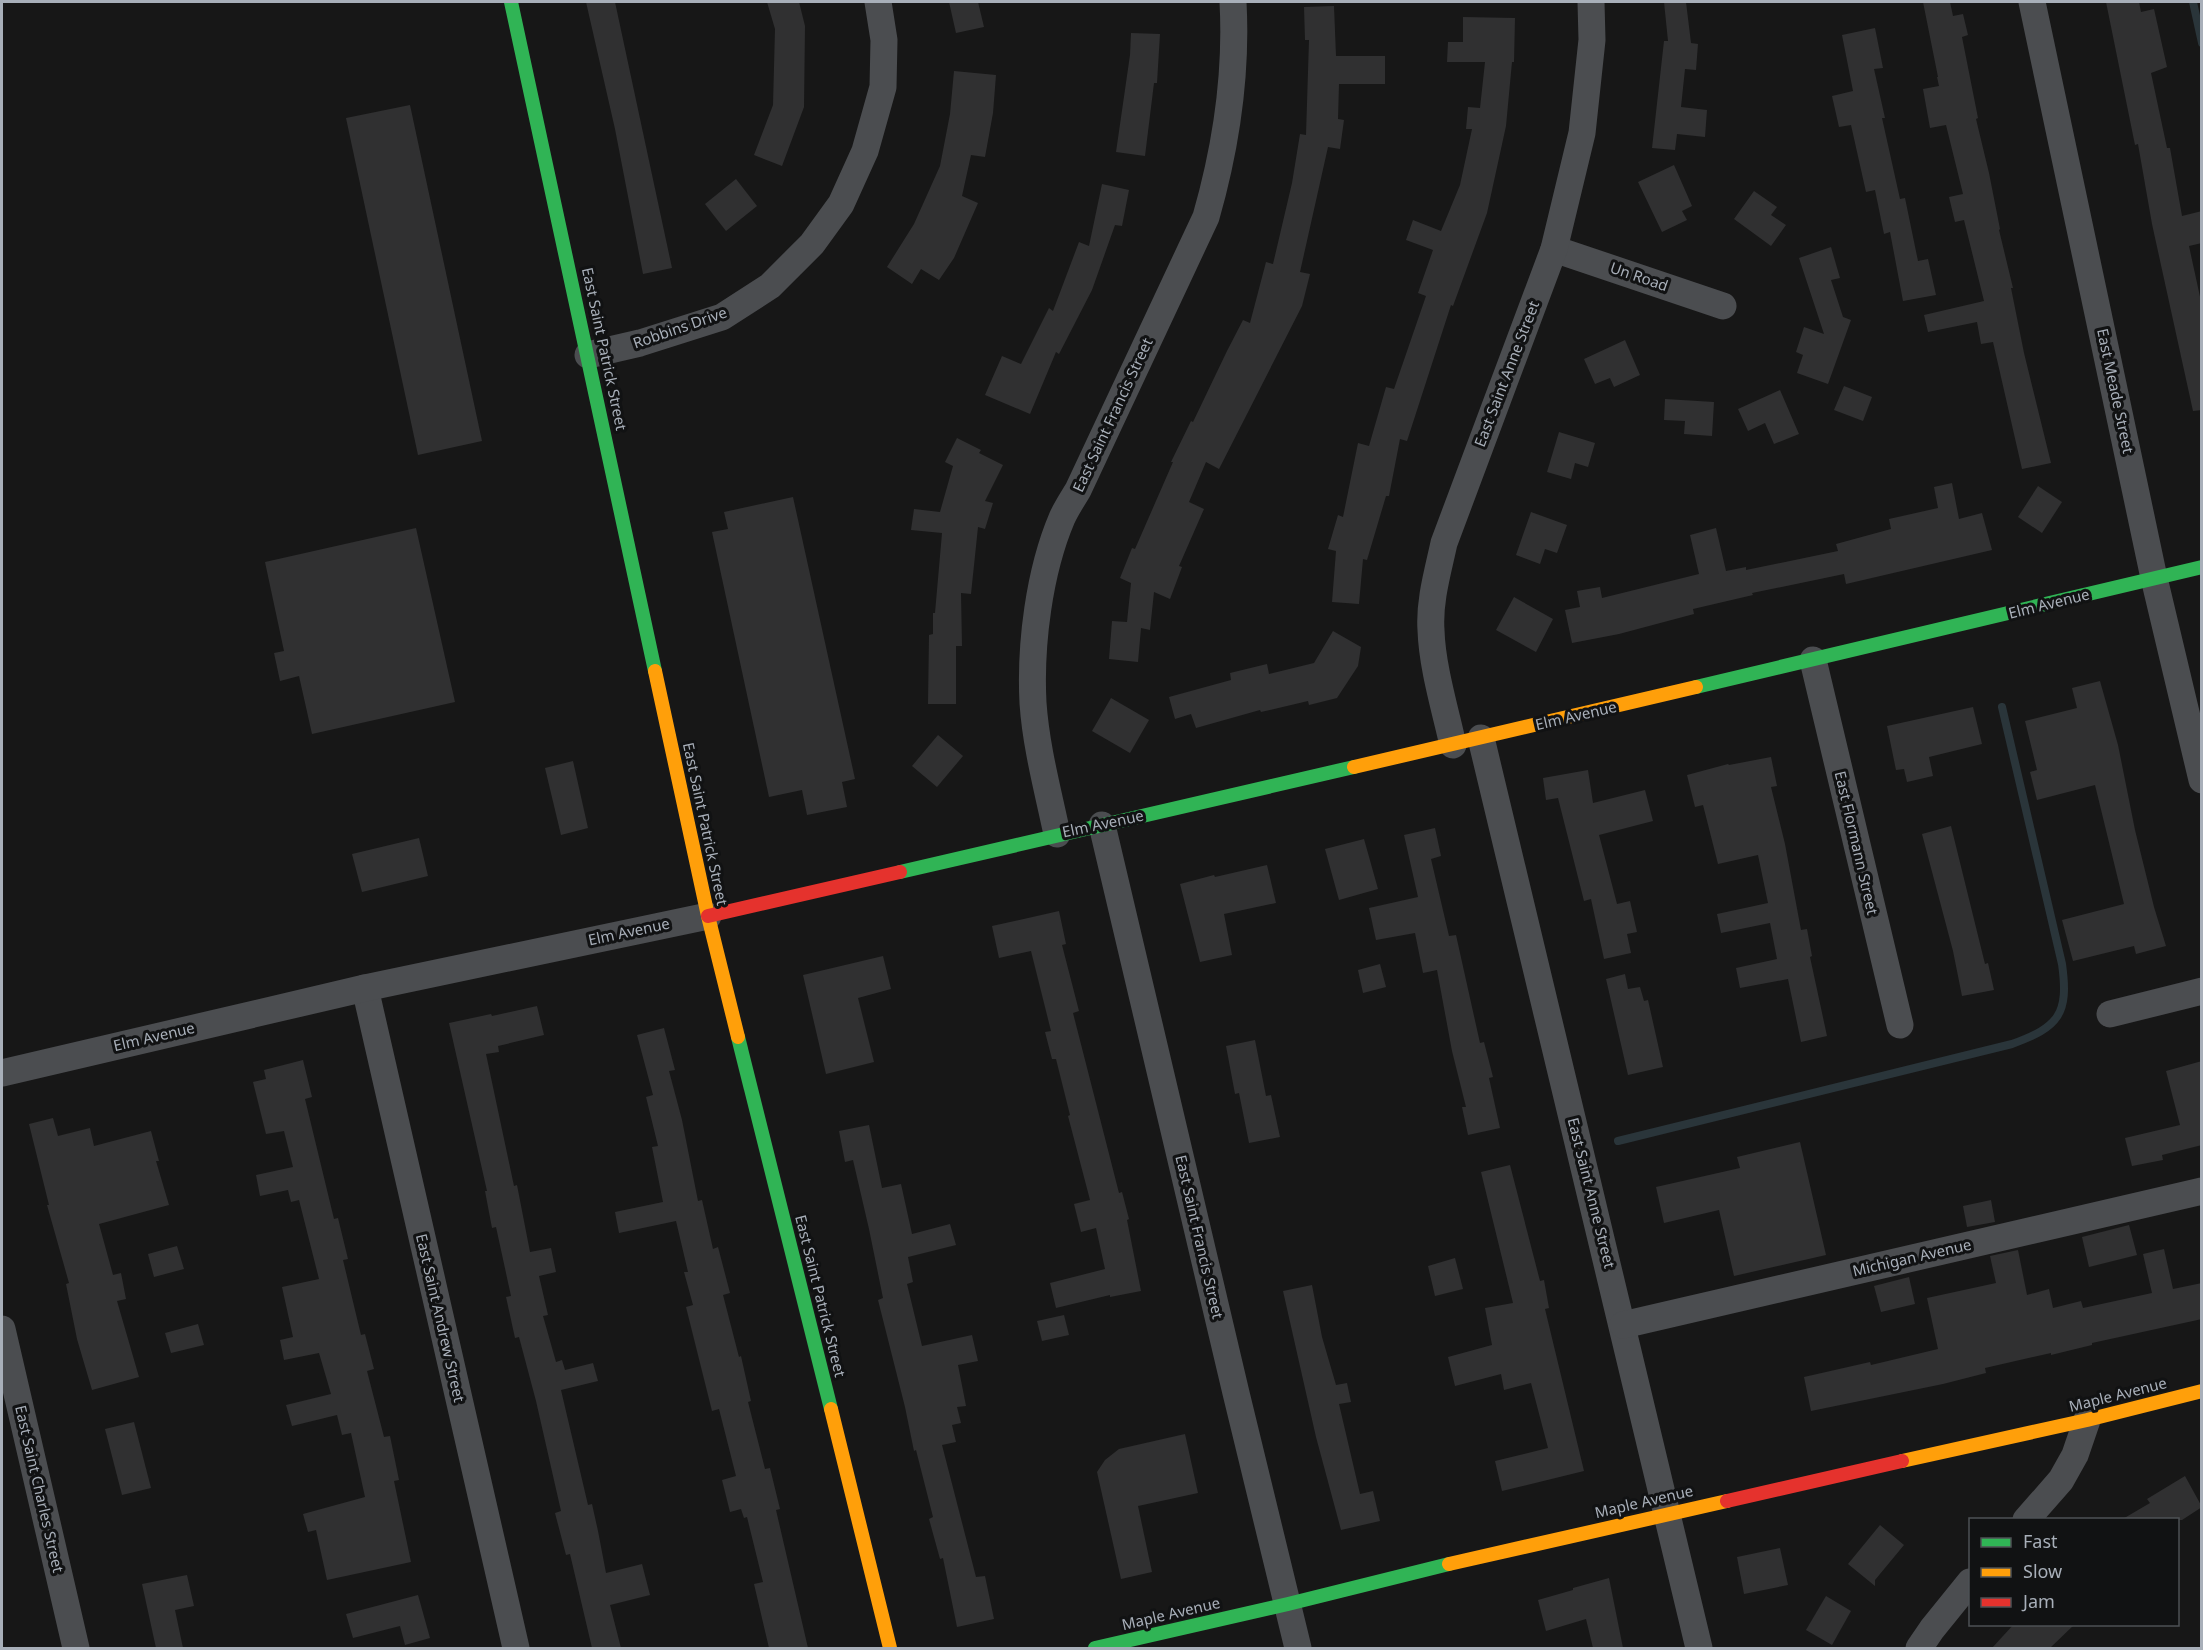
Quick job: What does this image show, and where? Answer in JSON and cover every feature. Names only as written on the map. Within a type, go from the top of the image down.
[{"type":"street","name":"East Saint Patrick Street","points":[[511,2],[708,915],[890,1648]]},
{"type":"street","name":"Robbins Drive","points":[[588,355],[640,343],[722,316],[770,286],[812,244],[842,204],[865,152],[883,87],[884,40],[878,2]]},
{"type":"street","name":"East Saint Francis Street","points":[[1057,834],[1042,764],[1033,704],[1034,651],[1047,567],[1062,518],[1078,490],[1206,217],[1219,174],[1229,110],[1235,38],[1233,2]]},
{"type":"street","name":"East Saint Anne Street","points":[[1454,745],[1438,679],[1431,631],[1434,590],[1444,543],[1554,249],[1582,133],[1592,40],[1591,2]]},
{"type":"street","name":"East Meade Street","points":[[2032,2],[2154,578],[2202,780]]},
{"type":"street","name":"Un Road","points":[[1554,249],[1723,306]]},
{"type":"street","name":"Elm Avenue","points":[[2,1072],[365,988],[708,915],[1454,745],[2202,567]]},
{"type":"street","name":"East Flormann Street","points":[[1813,660],[1900,1025]]},
{"type":"street","name":"East Saint Anne Street","points":[[1481,738],[1700,1648]]},
{"type":"street","name":"East Saint Francis Street","points":[[1102,825],[1230,1372],[1298,1648]]},
{"type":"street","name":"East Saint Andrew Street","points":[[365,988],[516,1648]]},
{"type":"street","points":[[2110,1014],[2202,991]]},
{"type":"street","name":"Michigan Avenue","points":[[1623,1325],[2202,1191]]},
{"type":"street","name":"East Saint Charles Street","points":[[2,1329],[76,1648]]},
{"type":"street","name":"Maple Avenue","points":[[1095,1648],[1288,1604],[1479,1556],[2088,1420],[2202,1391]]},
{"type":"street","points":[[2028,1518],[2061,1480],[2075,1455],[2088,1420]]},
{"type":"street","points":[[1919,1648],[1969,1584]]},
{"type":"building","points":[[586,2],[615,2],[672,268],[643,274],[615,129]]},
{"type":"building","points":[[767,2],[799,2],[805,26],[804,107],[782,166],[754,155],[773,105],[775,29]]},
{"type":"building","points":[[949,2],[978,2],[984,27],[956,33]]},
{"type":"building","points":[[1664,2],[1686,2],[1691,43],[1698,44],[1696,70],[1685,69],[1681,107],[1707,110],[1705,137],[1677,134],[1675,150],[1652,148],[1664,41],[1668,41]]},
{"type":"building","points":[[1923,2],[1950,2],[1953,16],[1963,14],[1968,35],[1962,37],[1978,118],[1976,119],[2013,288],[2011,288],[2024,353],[2051,463],[2022,469],[1993,342],[1981,344],[1977,322],[1928,332],[1924,315],[1984,301],[1964,220],[1955,222],[1949,197],[1963,194],[1946,125],[1930,128],[1923,89],[1939,86]]},
{"type":"building","points":[[2106,2],[2139,2],[2141,12],[2154,9],[2167,67],[2151,73],[2167,148],[2170,148],[2182,216],[2202,211],[2202,243],[2189,246],[2202,306],[2202,410],[2193,411]]},
{"type":"building","points":[[1334,6],[1336,56],[1385,56],[1385,84],[1339,84],[1338,119],[1344,120],[1340,149],[1328,147],[1300,272],[1310,274],[1302,306],[1219,469],[1206,462],[1189,502],[1204,509],[1179,566],[1182,567],[1170,599],[1154,592],[1150,630],[1141,628],[1138,662],[1109,659],[1112,621],[1127,622],[1131,583],[1120,578],[1132,548],[1135,549],[1173,462],[1171,462],[1243,320],[1250,323],[1266,262],[1273,264],[1292,183],[1300,134],[1306,135],[1309,40],[1305,40],[1304,7]]},
{"type":"building","points":[[1463,17],[1515,18],[1514,62],[1512,62],[1506,126],[1487,213],[1453,306],[1451,305],[1407,441],[1400,439],[1389,496],[1386,496],[1367,560],[1363,559],[1359,604],[1332,602],[1336,551],[1328,549],[1338,515],[1343,517],[1358,443],[1369,446],[1386,387],[1394,389],[1426,296],[1418,293],[1433,250],[1406,240],[1413,220],[1441,231],[1460,185],[1472,129],[1466,129],[1468,107],[1480,108],[1485,62],[1447,62],[1448,42],[1463,42]]},
{"type":"building","points":[[1875,28],[1883,68],[1874,69],[1900,199],[1905,198],[1918,261],[1928,259],[1936,295],[1903,301],[1890,232],[1884,234],[1875,190],[1866,192],[1851,125],[1839,127],[1832,96],[1853,91],[1842,35]]},
{"type":"building","points":[[1131,33],[1160,34],[1157,83],[1154,83],[1145,156],[1116,152]]},
{"type":"building","points":[[954,71],[996,75],[993,113],[985,157],[971,155],[962,196],[978,203],[954,258],[939,280],[921,269],[912,284],[887,267],[914,224],[940,166],[950,114]]},
{"type":"building","points":[[410,105],[482,441],[418,455],[346,118]]},
{"type":"building","points":[[1674,165],[1692,206],[1682,211],[1687,220],[1662,232],[1638,182]]},
{"type":"building","points":[[736,179],[757,206],[726,231],[705,204]]},
{"type":"building","points":[[1102,184],[1129,190],[1122,226],[1115,225],[1092,290],[1059,354],[1056,352],[1030,414],[985,395],[1002,356],[1021,364],[1049,308],[1053,311],[1079,242],[1089,246]]},
{"type":"building","points":[[1754,191],[1777,207],[1771,215],[1786,225],[1771,246],[1734,219]]},
{"type":"building","points":[[1831,247],[1840,278],[1831,280],[1843,317],[1851,320],[1828,384],[1797,373],[1803,355],[1796,352],[1804,327],[1824,334],[1799,258]]},
{"type":"building","points":[[1625,340],[1640,375],[1614,387],[1610,378],[1595,384],[1584,359]]},
{"type":"building","points":[[1844,386],[1872,397],[1863,421],[1834,410]]},
{"type":"building","points":[[1780,390],[1799,434],[1774,444],[1765,423],[1748,431],[1738,409]]},
{"type":"building","points":[[1665,399],[1714,402],[1712,436],[1684,434],[1685,421],[1664,420]]},
{"type":"building","points":[[1559,432],[1595,443],[1588,467],[1575,463],[1571,479],[1547,472]]},
{"type":"building","points":[[957,438],[1003,465],[985,501],[993,503],[985,529],[978,527],[971,594],[961,593],[962,646],[956,646],[956,704],[928,704],[929,635],[933,634],[933,613],[935,613],[942,533],[911,530],[914,509],[940,512],[953,466],[945,462]]},
{"type":"building","points":[[1952,483],[1959,519],[1982,513],[1992,550],[1846,584],[1844,574],[1752,593],[1753,595],[1693,609],[1694,614],[1619,634],[1572,643],[1565,610],[1580,607],[1577,591],[1600,587],[1602,598],[1699,574],[1690,535],[1716,528],[1726,571],[1746,567],[1746,570],[1838,551],[1836,544],[1891,529],[1889,519],[1938,508],[1934,487]]},
{"type":"building","points":[[2038,486],[2062,502],[2042,533],[2018,517]]},
{"type":"building","points":[[793,497],[855,779],[842,782],[847,807],[807,815],[802,790],[769,797],[712,532],[728,529],[724,512]]},
{"type":"building","points":[[1531,512],[1567,525],[1557,553],[1545,549],[1540,564],[1516,555]]},
{"type":"building","points":[[416,528],[455,702],[312,734],[299,676],[280,681],[274,653],[284,651],[265,562]]},
{"type":"building","points":[[1514,597],[1553,619],[1536,652],[1496,630]]},
{"type":"building","points":[[1333,631],[1361,647],[1358,666],[1337,698],[1309,705],[1308,701],[1261,712],[1260,710],[1196,728],[1191,714],[1175,719],[1169,697],[1231,680],[1230,673],[1267,664],[1269,674],[1314,663]]},
{"type":"building","points":[[2100,681],[2118,745],[2135,830],[2154,907],[2166,946],[2136,954],[2134,946],[2073,961],[2062,920],[2124,904],[2095,785],[2037,800],[2030,772],[2037,770],[2025,721],[2077,708],[2072,688]]},
{"type":"building","points":[[1111,698],[1149,720],[1130,753],[1092,731]]},
{"type":"building","points":[[1973,707],[1982,744],[1929,757],[1933,776],[1907,782],[1904,769],[1896,770],[1887,726]]},
{"type":"building","points":[[938,735],[963,756],[937,787],[912,766]]},
{"type":"building","points":[[1771,757],[1777,786],[1771,787],[1785,844],[1801,930],[1807,929],[1812,956],[1810,957],[1827,1036],[1801,1042],[1788,979],[1740,988],[1736,968],[1777,959],[1770,923],[1721,933],[1717,914],[1768,903],[1758,855],[1718,864],[1703,805],[1695,807],[1687,775],[1728,764]]},
{"type":"building","points":[[573,761],[588,828],[561,835],[545,768]]},
{"type":"building","points":[[1588,770],[1593,803],[1645,790],[1653,821],[1599,835],[1617,904],[1630,901],[1637,932],[1627,934],[1631,953],[1604,959],[1591,899],[1584,901],[1558,798],[1546,800],[1543,778]]},
{"type":"building","points":[[1951,826],[1985,964],[1988,963],[1994,990],[1962,996],[1953,951],[1922,834]]},
{"type":"building","points":[[1435,828],[1441,856],[1431,859],[1449,936],[1456,935],[1480,1043],[1484,1042],[1493,1077],[1489,1078],[1500,1128],[1468,1135],[1462,1107],[1466,1107],[1452,1051],[1437,970],[1423,973],[1415,933],[1376,940],[1369,908],[1418,897],[1404,835]]},
{"type":"building","points":[[419,838],[428,876],[362,892],[352,854]]},
{"type":"building","points":[[1364,839],[1378,889],[1339,900],[1325,849]]},
{"type":"building","points":[[1267,865],[1276,903],[1224,914],[1232,955],[1200,962],[1180,884]]},
{"type":"building","points":[[1059,911],[1066,944],[1062,945],[1079,1011],[1073,1013],[1119,1193],[1122,1192],[1129,1219],[1127,1220],[1141,1291],[1110,1297],[1110,1295],[1056,1308],[1050,1283],[1105,1269],[1096,1228],[1081,1232],[1074,1204],[1090,1200],[1056,1059],[1052,1059],[1045,1032],[1051,1031],[1031,951],[999,958],[992,926]]},
{"type":"building","points":[[883,956],[891,989],[858,998],[874,1062],[826,1074],[803,975]]},
{"type":"building","points":[[1380,964],[1386,987],[1363,993],[1358,970]]},
{"type":"building","points":[[1625,974],[1628,989],[1640,987],[1644,1001],[1648,1000],[1663,1067],[1628,1075],[1606,979]]},
{"type":"building","points":[[537,1006],[544,1035],[498,1046],[499,1052],[486,1054],[514,1186],[517,1185],[530,1252],[551,1248],[556,1272],[539,1276],[548,1315],[543,1316],[556,1362],[562,1360],[565,1370],[593,1363],[598,1381],[561,1390],[588,1505],[592,1504],[606,1573],[642,1564],[650,1595],[610,1605],[621,1648],[592,1648],[570,1554],[566,1555],[555,1513],[561,1511],[519,1337],[515,1338],[506,1297],[511,1296],[496,1227],[492,1228],[485,1191],[487,1191],[449,1023]]},
{"type":"building","points":[[664,1028],[675,1070],[669,1071],[682,1120],[698,1201],[702,1200],[713,1249],[718,1247],[730,1293],[723,1295],[739,1357],[741,1356],[751,1401],[748,1402],[765,1469],[770,1468],[780,1509],[776,1510],[808,1648],[769,1648],[754,1584],[763,1582],[747,1517],[744,1518],[741,1509],[730,1512],[722,1480],[736,1476],[719,1409],[712,1411],[686,1307],[693,1305],[684,1272],[688,1272],[676,1221],[619,1233],[615,1212],[663,1202],[652,1147],[658,1146],[646,1097],[653,1095],[637,1035]]},
{"type":"building","points":[[1255,1040],[1266,1096],[1271,1095],[1280,1137],[1249,1143],[1239,1093],[1235,1094],[1226,1046]]},
{"type":"building","points":[[303,1060],[312,1097],[305,1099],[334,1219],[338,1218],[348,1259],[343,1260],[361,1335],[365,1334],[374,1369],[367,1371],[384,1437],[390,1436],[399,1480],[394,1481],[411,1562],[327,1580],[316,1530],[308,1532],[303,1514],[365,1497],[351,1433],[342,1435],[337,1415],[292,1426],[286,1405],[331,1394],[319,1353],[284,1360],[280,1340],[293,1337],[282,1287],[319,1279],[299,1200],[291,1202],[288,1190],[260,1196],[256,1175],[293,1167],[284,1131],[266,1134],[253,1082],[266,1079],[264,1070]]},
{"type":"building","points":[[2202,1061],[2202,1145],[2162,1155],[2163,1160],[2132,1166],[2125,1138],[2180,1125],[2166,1071]]},
{"type":"building","points":[[53,1118],[58,1136],[90,1128],[94,1146],[151,1131],[159,1161],[156,1161],[169,1205],[99,1224],[113,1275],[121,1273],[126,1299],[117,1301],[139,1377],[92,1390],[77,1339],[66,1284],[69,1283],[47,1205],[49,1205],[29,1124]]},
{"type":"building","points":[[869,1125],[882,1188],[901,1184],[912,1234],[950,1224],[956,1245],[908,1257],[913,1282],[907,1284],[922,1346],[972,1335],[978,1361],[958,1365],[966,1406],[957,1407],[961,1423],[952,1425],[956,1442],[942,1445],[976,1577],[985,1576],[994,1619],[957,1627],[943,1558],[940,1559],[929,1519],[933,1517],[916,1450],[914,1451],[878,1300],[883,1298],[853,1160],[845,1162],[839,1131]]},
{"type":"building","points":[[1800,1142],[1826,1255],[1734,1276],[1719,1210],[1664,1223],[1656,1187],[1740,1168],[1737,1157]]},
{"type":"building","points":[[1510,1165],[1540,1281],[1544,1280],[1549,1308],[1545,1309],[1584,1471],[1502,1491],[1495,1461],[1548,1448],[1531,1383],[1504,1390],[1501,1374],[1455,1386],[1448,1357],[1492,1345],[1485,1308],[1513,1303],[1481,1172]]},
{"type":"building","points":[[1991,1200],[1995,1222],[1967,1227],[1963,1206]]},
{"type":"building","points":[[2129,1225],[2137,1255],[2089,1267],[2082,1237]]},
{"type":"building","points":[[177,1246],[184,1269],[154,1277],[148,1254]]},
{"type":"building","points":[[2164,1249],[2173,1289],[2202,1283],[2202,1319],[2092,1343],[2092,1345],[2051,1355],[2051,1353],[1985,1368],[1986,1373],[1943,1384],[1811,1411],[1804,1377],[1870,1362],[1871,1365],[1938,1349],[1927,1298],[1996,1283],[1990,1256],[2018,1250],[2027,1295],[2049,1289],[2053,1308],[2081,1301],[2083,1308],[2152,1293],[2143,1254]]},
{"type":"building","points":[[1455,1258],[1463,1289],[1435,1296],[1428,1266]]},
{"type":"building","points":[[1909,1277],[1915,1304],[1881,1312],[1874,1286]]},
{"type":"building","points":[[1312,1285],[1322,1337],[1336,1385],[1347,1383],[1351,1402],[1339,1404],[1360,1494],[1373,1491],[1380,1521],[1341,1530],[1316,1437],[1283,1291]]},
{"type":"building","points":[[1064,1315],[1069,1335],[1042,1341],[1037,1321]]},
{"type":"building","points":[[198,1324],[204,1345],[171,1353],[165,1333]]},
{"type":"building","points":[[134,1422],[151,1488],[122,1495],[105,1429]]},
{"type":"building","points":[[1185,1434],[1198,1493],[1138,1506],[1152,1572],[1121,1579],[1097,1472],[1105,1460],[1119,1449]]},
{"type":"building","points":[[2185,1476],[2202,1507],[2182,1520],[2179,1518],[2124,1518],[2150,1503],[2147,1499]]},
{"type":"building","points":[[1880,1525],[1904,1545],[1875,1580],[1875,1586],[1848,1564]]},
{"type":"building","points":[[1780,1548],[1788,1585],[1744,1594],[1737,1557]]},
{"type":"building","points":[[187,1575],[194,1606],[175,1610],[183,1648],[156,1648],[142,1584]]},
{"type":"building","points":[[1609,1578],[1623,1648],[1593,1648],[1586,1619],[1546,1631],[1538,1600]]},
{"type":"building","points":[[418,1595],[430,1638],[405,1645],[400,1626],[353,1638],[346,1614]]},
{"type":"building","points":[[1826,1596],[1851,1611],[1832,1645],[1806,1630]]},
{"type":"building","points":[[2012,1626],[2073,1626],[2050,1648],[1992,1648]]},
{"type":"waterway","points":[[2193,2],[2202,43]]},
{"type":"waterway","points":[[1618,1141],[2012,1044],[2028,1038],[2050,1024],[2062,1007],[2064,995],[2062,964],[2002,707]]},
{"type":"traffic: fast","points":[[511,2],[655,671]]},
{"type":"traffic: fast","points":[[1696,687],[2202,567]]},
{"type":"traffic: fast","points":[[900,872],[1354,767]]},
{"type":"traffic: fast","points":[[738,1037],[831,1409]]},
{"type":"traffic: fast","points":[[1095,1648],[1449,1564]]},
{"type":"traffic: slow","points":[[655,671],[708,916],[738,1037]]},
{"type":"traffic: slow","points":[[1354,767],[1696,687]]},
{"type":"traffic: slow","points":[[1902,1461],[2087,1420],[2202,1391]]},
{"type":"traffic: slow","points":[[831,1409],[890,1648]]},
{"type":"traffic: slow","points":[[1449,1564],[1727,1501]]},
{"type":"traffic: jam","points":[[708,916],[900,872]]},
{"type":"traffic: jam","points":[[1727,1501],[1902,1461]]}]
